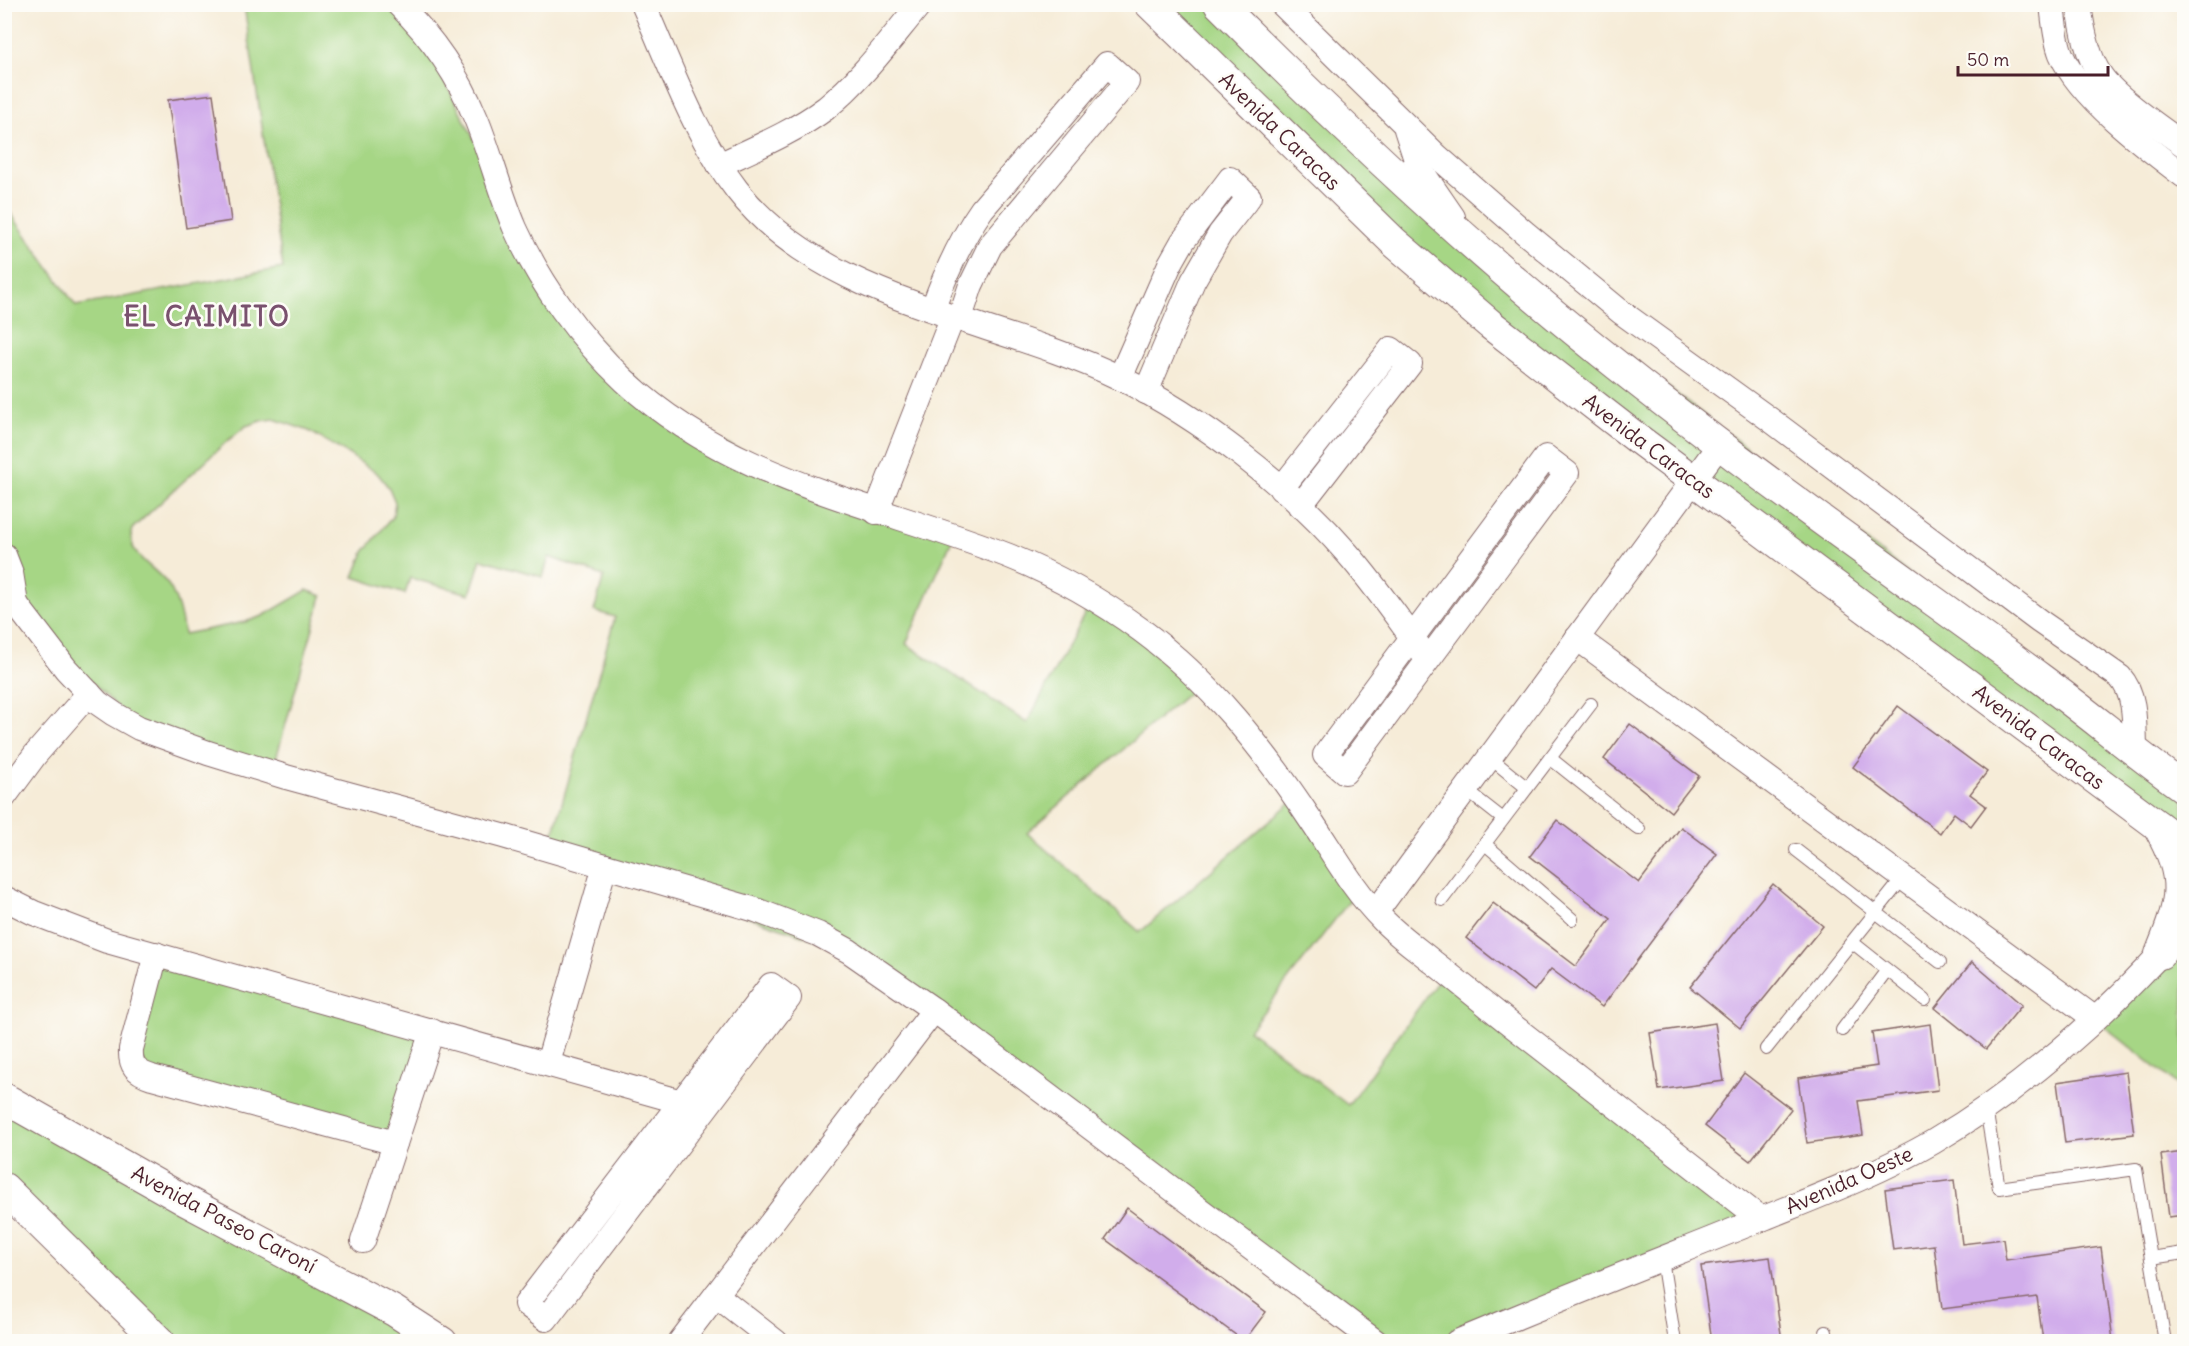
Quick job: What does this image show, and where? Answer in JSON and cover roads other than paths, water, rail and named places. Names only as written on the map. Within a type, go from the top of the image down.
[{"type":"street","points":[[398,4],[434,42],[452,69],[477,121],[517,232],[551,291],[597,354],[651,404],[714,446],[806,488],[1007,555],[1046,572],[1107,606],[1169,652],[1215,696],[1246,730],[1273,765],[1348,878],[1393,929],[1761,1219]]},
{"type":"street","points":[[644,4],[692,114],[719,165],[754,210],[777,232],[845,274],[948,314],[1056,351],[1120,378],[1174,408],[1300,506],[1346,552],[1428,659]]},
{"type":"street","points":[[719,165],[783,134],[824,109],[867,68],[920,4]]},
{"type":"street","name":"Avenida Caracas","points":[[1150,4],[1311,163],[1433,276],[1491,325],[1694,480],[2184,844]]},
{"type":"street","points":[[1219,4],[1346,130],[1471,244],[1600,351],[1803,506],[2044,681],[2135,751],[2177,779]]},
{"type":"street","points":[[1282,4],[1406,127],[1524,232],[1621,312],[1772,420],[2039,621],[2120,677],[2128,686],[2133,706],[2135,751]]},
{"type":"street","points":[[2052,4],[2061,54],[2080,83],[2102,109],[2184,176]]},
{"type":"street","points":[[2079,4],[2086,41],[2095,66],[2106,83],[2184,145]]},
{"type":"street","points":[[876,512],[948,314],[956,249],[982,209],[1107,64],[1127,82],[990,246],[976,274],[948,314]]},
{"type":"street","points":[[1406,127],[1418,166],[1471,244]]},
{"type":"street","points":[[1120,378],[1170,264],[1183,241],[1230,179],[1249,197],[1220,234],[1193,281],[1146,392]]},
{"type":"street","points":[[1281,489],[1390,349],[1410,364],[1300,506]]},
{"type":"street","points":[[1376,912],[1720,444]]},
{"type":"street","points":[[1546,457],[1567,473],[1345,772],[1324,755],[1413,638],[1546,457]]},
{"type":"street","points":[[4,555],[11,573],[10,601],[88,693],[114,714],[139,728],[171,741],[286,777],[503,836],[792,922],[849,951],[934,1010],[1376,1341]]},
{"type":"street","points":[[1578,638],[2094,1018]]},
{"type":"street","points":[[4,797],[35,755],[88,693]]},
{"type":"street","points":[[2156,824],[2172,852],[2178,872],[2173,923],[2160,954]]},
{"type":"street","points":[[548,1064],[604,866]]},
{"type":"street","points":[[4,898],[34,913],[107,941],[693,1105]]},
{"type":"street","name":"Avenida Oeste","points":[[1457,1341],[1761,1219],[1906,1157],[1986,1108],[2031,1075],[2127,988],[2184,927]]},
{"type":"street","points":[[156,954],[131,1049],[132,1064],[137,1070],[152,1077],[395,1143]]},
{"type":"street","points":[[693,1105],[526,1304],[546,1318],[693,1105],[771,985],[789,998],[693,1105]]},
{"type":"street","points":[[680,1341],[934,1010]]},
{"type":"street","points":[[363,1241],[432,1031]]},
{"type":"street","name":"Avenida Paseo Caroní","points":[[4,1098],[186,1201],[394,1311],[442,1341]]},
{"type":"street","points":[[4,1188],[160,1341]]},
{"type":"street","points":[[716,1295],[776,1341]]},
{"type":"lane","points":[[1442,900],[1591,704]]},
{"type":"lane","points":[[1489,757],[1527,788]]},
{"type":"lane","points":[[1550,758],[1639,829]]},
{"type":"lane","points":[[1466,790],[1503,819]]},
{"type":"lane","points":[[1485,844],[1572,919]]},
{"type":"lane","points":[[1796,850],[1940,962]]},
{"type":"lane","points":[[1766,1049],[1903,878]]},
{"type":"lane","points":[[1852,942],[1925,1000]]},
{"type":"lane","points":[[1842,1030],[1887,970]]},
{"type":"lane","points":[[1986,1108],[1999,1188],[2136,1169],[2164,1341]]},
{"type":"lane","points":[[2151,1258],[2184,1253]]},
{"type":"lane","points":[[1662,1259],[1675,1341]]},
{"type":"district","name":"EL CAIMITO","points":[[207,316]]}]
